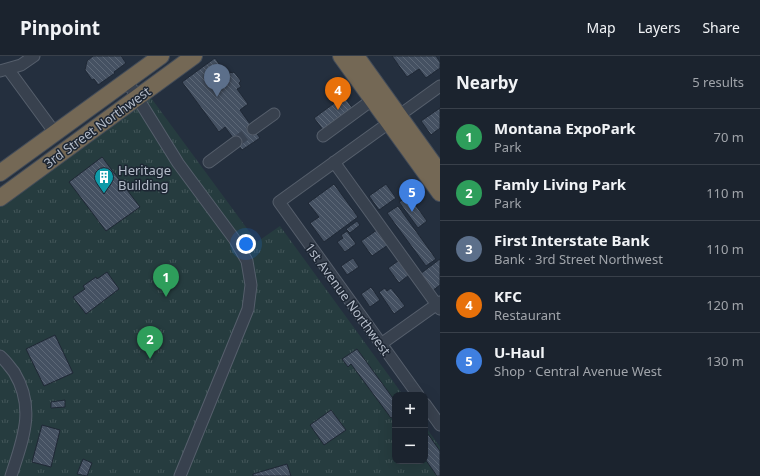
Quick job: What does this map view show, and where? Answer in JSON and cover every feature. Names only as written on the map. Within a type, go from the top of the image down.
[{"type":"highway","name":"3rd Street Northwest","points":[[0,173],[161,56]]},
{"type":"highway","name":"3rd Street Northwest","points":[[0,198],[194,56]]},
{"type":"highway","points":[[341,56],[372,100],[394,120],[440,173]]},
{"type":"highway","points":[[356,56],[440,193]]},
{"type":"street","points":[[34,56],[21,65],[4,70],[55,133]]},
{"type":"street","points":[[166,56],[176,70]]},
{"type":"street","points":[[127,81],[178,163],[235,240],[247,261],[251,285],[248,309],[180,476]]},
{"type":"street","points":[[381,344],[439,305],[334,162],[440,86]]},
{"type":"street","points":[[323,136],[372,100]]},
{"type":"street","points":[[253,129],[274,114]]},
{"type":"street","points":[[208,162],[236,142]]},
{"type":"street","name":"1st Avenue Northwest","points":[[334,162],[279,202],[416,392]]},
{"type":"street","points":[[0,356],[6,361],[21,384],[27,410],[24,437],[11,476]]},
{"type":"street","points":[[428,408],[440,425]]},
{"type":"green space","points":[[146,91],[257,242],[280,226],[401,392],[392,392],[392,464],[428,464],[428,430],[440,447],[440,476],[0,476],[0,198]]},
{"type":"building","points":[[93,56],[121,56],[126,63],[98,85],[94,79],[92,80],[85,70],[87,61]]},
{"type":"building","points":[[392,56],[436,56],[440,62],[440,68],[426,78],[419,69],[407,77]]},
{"type":"building","points":[[215,58],[227,75],[234,72],[241,81],[239,83],[241,87],[237,89],[248,104],[240,110],[260,138],[242,150],[225,127],[219,132],[182,82]]},
{"type":"building","points":[[344,96],[353,109],[323,130],[314,118]]},
{"type":"building","points":[[440,108],[440,128],[431,135],[421,121]]},
{"type":"building","name":"Heritage Building","points":[[102,157],[140,207],[106,231],[69,182]]},
{"type":"building","points":[[334,184],[358,217],[324,242],[310,223],[319,217],[308,203]]},
{"type":"building","points":[[386,184],[396,198],[379,210],[369,196]]},
{"type":"building","points":[[409,196],[427,221],[418,228],[399,202]]},
{"type":"building","points":[[398,206],[436,259],[426,266],[387,213]]},
{"type":"building","points":[[357,221],[360,225],[350,233],[346,229]]},
{"type":"building","points":[[377,230],[388,245],[372,256],[361,241]]},
{"type":"building","points":[[347,231],[356,244],[345,252],[337,242],[343,238],[341,235]]},
{"type":"building","points":[[353,258],[359,267],[347,275],[341,266]]},
{"type":"building","points":[[440,259],[440,285],[432,291],[420,274]]},
{"type":"building","points":[[398,261],[409,275],[399,283],[388,268]]},
{"type":"building","points":[[107,272],[119,289],[86,314],[73,297],[85,289],[83,286],[96,277],[97,279]]},
{"type":"building","points":[[371,287],[380,300],[370,307],[361,294]]},
{"type":"building","points":[[385,288],[387,291],[391,288],[405,306],[394,314],[379,292]]},
{"type":"building","points":[[55,335],[73,373],[44,386],[26,349]]},
{"type":"building","points":[[357,349],[392,397],[392,417],[351,364],[348,367],[342,359]]},
{"type":"building","points":[[65,400],[65,407],[51,408],[51,402]]},
{"type":"building","points":[[331,410],[346,430],[324,445],[310,425]]},
{"type":"building","points":[[42,425],[60,430],[51,467],[32,462]]},
{"type":"building","points":[[428,434],[440,451],[440,476],[437,476],[428,463]]},
{"type":"building","points":[[83,459],[92,463],[87,476],[77,474]]},
{"type":"building","points":[[287,464],[291,476],[253,476],[253,474]]},
{"type":"tunnel","points":[[236,142],[253,129]]},
{"type":"place","name":"First Interstate Bank","points":[[217,97]]},
{"type":"place","name":"KFC","points":[[338,110]]},
{"type":"place","name":"Heritage Building","points":[[104,194]]},
{"type":"place","name":"U-Haul","points":[[412,212]]},
{"type":"place","name":"Montana ExpoPark","points":[[166,297]]},
{"type":"place","name":"Famly Living Park","points":[[150,359]]}]
